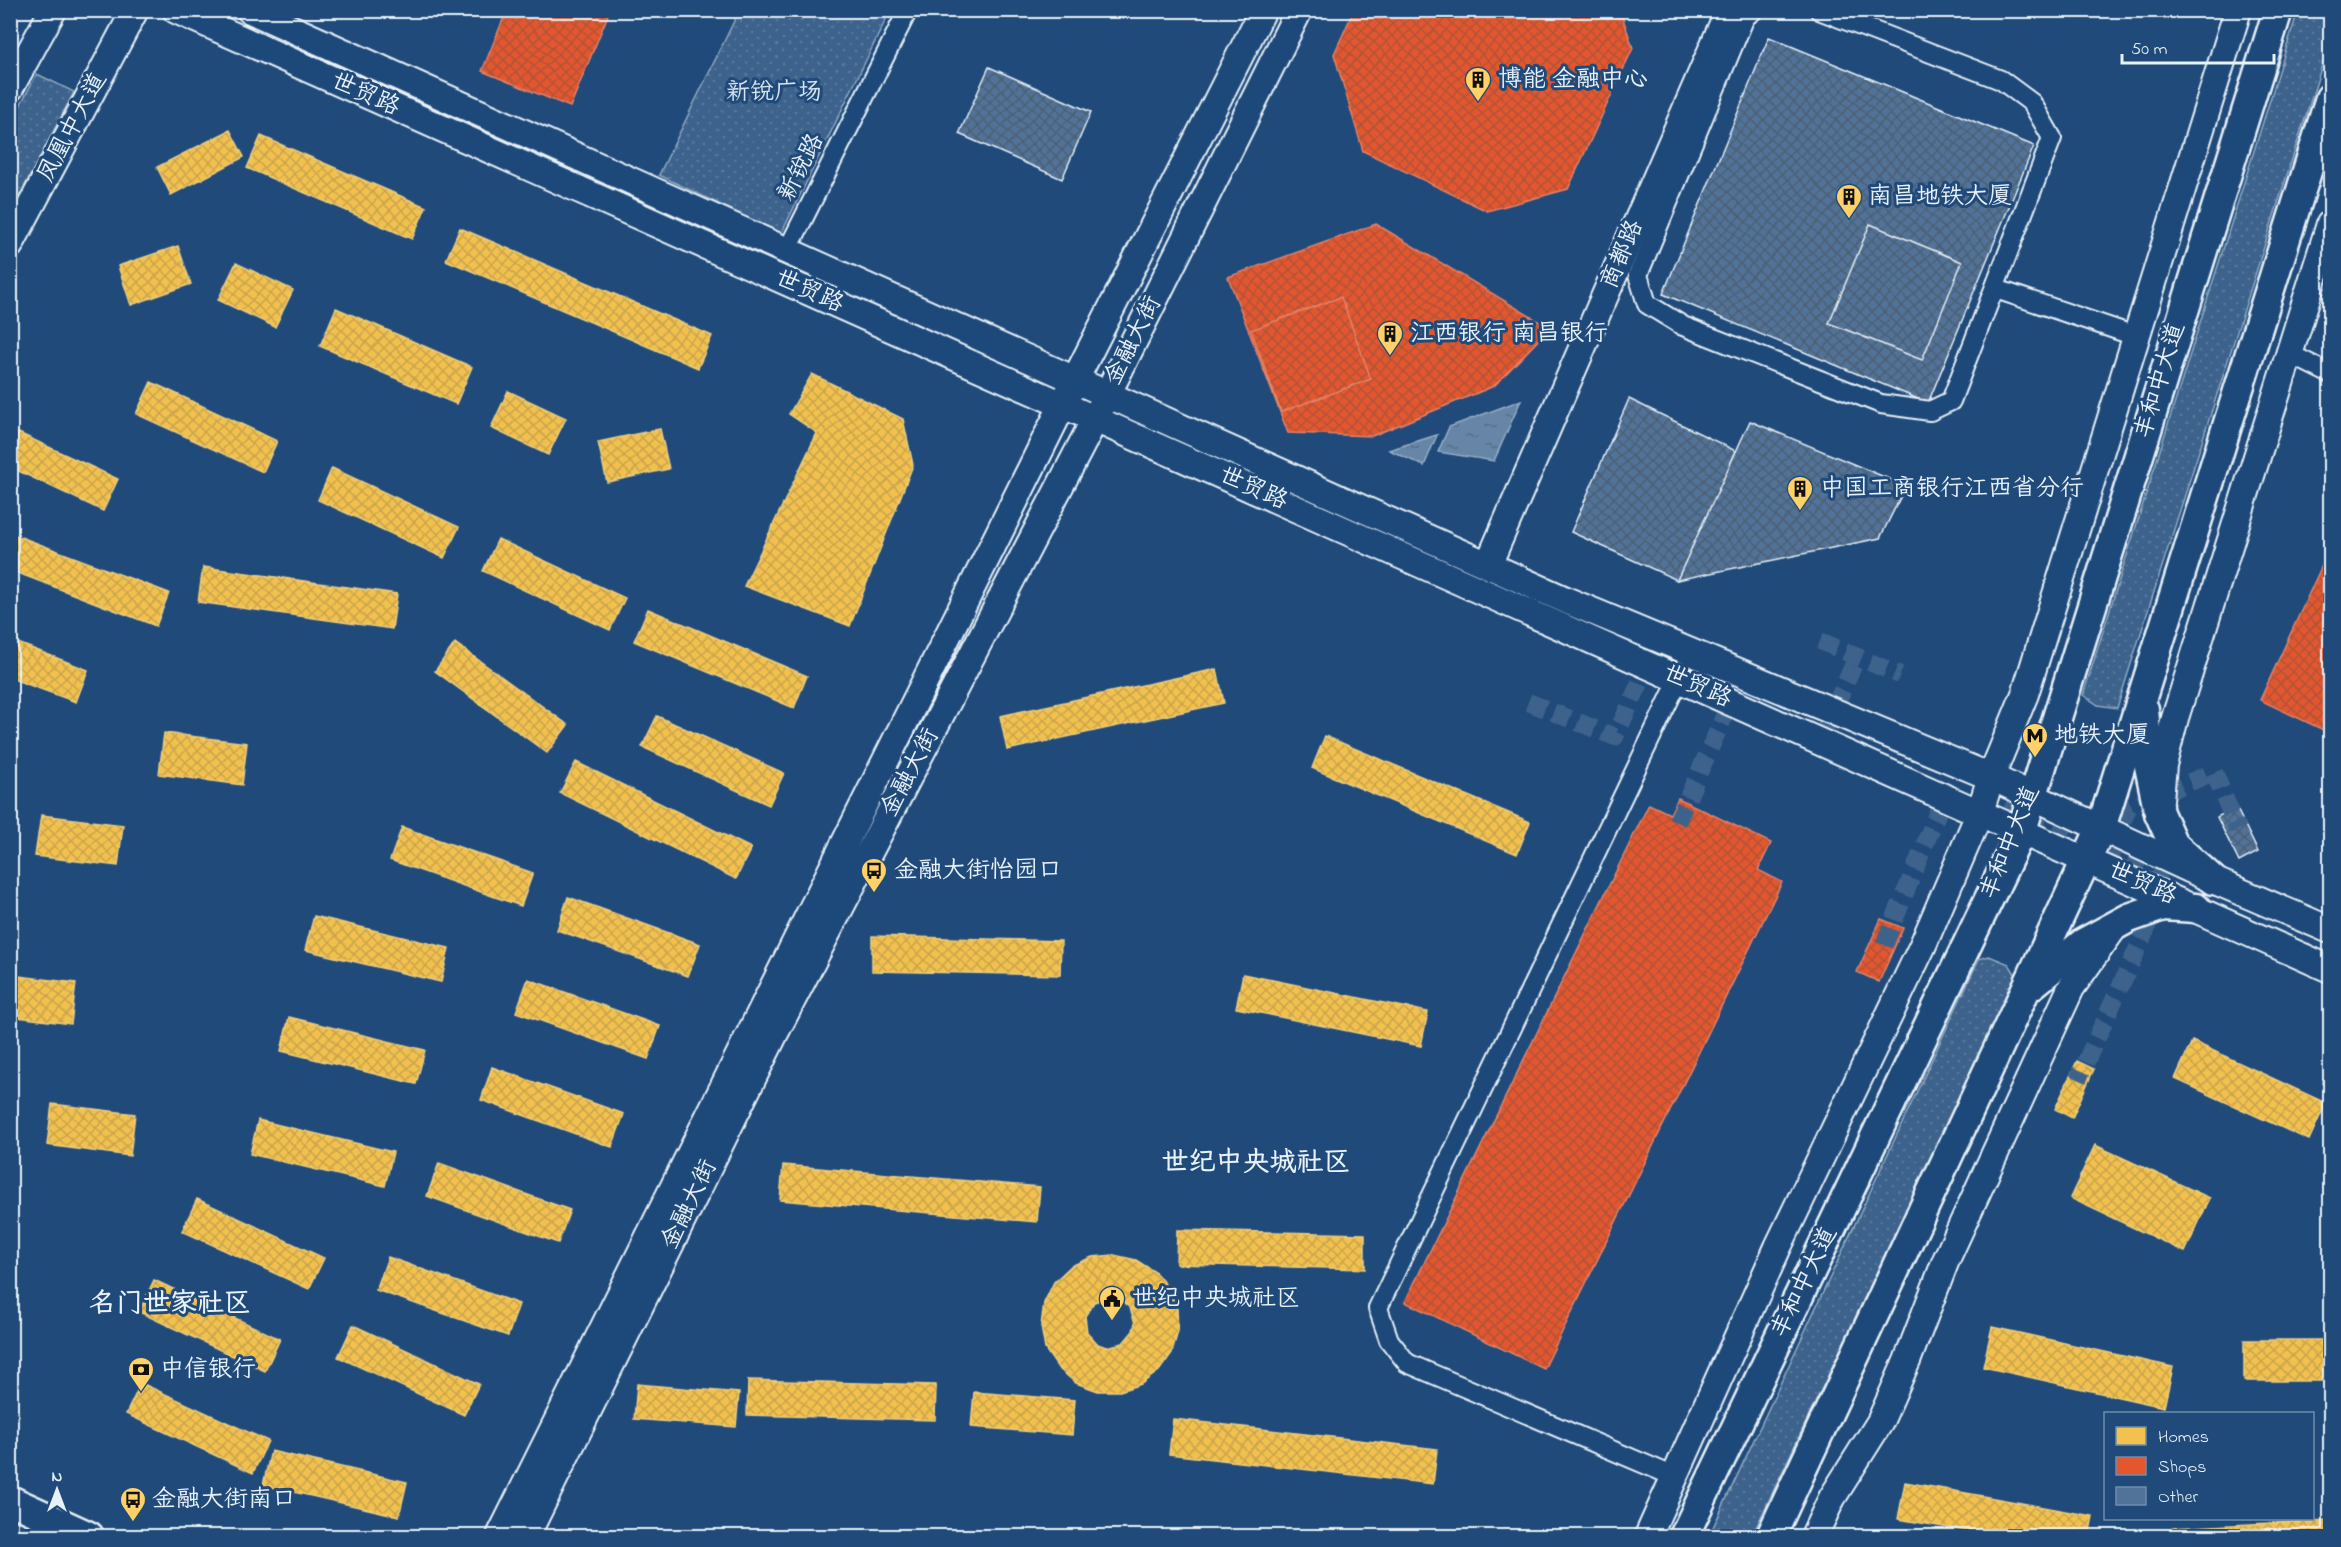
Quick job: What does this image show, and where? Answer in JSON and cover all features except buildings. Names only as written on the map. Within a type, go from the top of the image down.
[{"type":"main road","points":[[10,88],[53,10]]},
{"type":"main road","name":"凤凰中大道","points":[[10,246],[135,10]]},
{"type":"main road","name":"世贸路","points":[[176,10],[2331,969]]},
{"type":"main road","name":"世贸路","points":[[250,10],[1568,601],[2033,795],[2213,880],[2331,930]]},
{"type":"main road","name":"金融大街","points":[[500,1536],[1063,405],[1263,10]]},
{"type":"main road","name":"金融大街","points":[[526,1536],[775,1033],[1108,394],[1299,10]]},
{"type":"main road","name":"商都路","points":[[1488,565],[1729,10]]},
{"type":"main road","points":[[1648,1536],[1778,1247],[1922,946],[1980,812],[1991,777],[2025,694],[2238,10]]},
{"type":"main road","name":"丰和中大道","points":[[1684,1536],[2022,830],[2278,10]]},
{"type":"main road","points":[[1771,1536],[2102,828],[2331,98]]},
{"type":"main road","points":[[2159,813],[2163,765],[2175,718],[2331,224]]},
{"type":"main road","points":[[2143,693],[2149,766],[2159,813],[2173,844],[2213,880]]},
{"type":"main road","points":[[2026,991],[2083,944],[2129,918],[2163,906],[2196,908]]},
{"type":"main road","points":[[1814,1536],[1832,1498],[1880,1422],[1907,1361],[1946,1260],[2072,988],[2115,926]]},
{"type":"main road","points":[[10,1500],[89,1536]]},
{"type":"street","name":"新锐路","points":[[787,251],[908,10]]},
{"type":"street","points":[[1754,10],[1745,17],[1638,274],[1647,304],[1683,326],[1881,404],[1930,411],[1951,401],[1996,289],[2052,138],[2032,103],[2001,80],[1819,10]]},
{"type":"street","points":[[1996,289],[2138,337]]},
{"type":"street","points":[[2290,354],[2331,374]]},
{"type":"street","points":[[1675,1477],[1407,1363],[1389,1340],[1378,1308],[1679,678]]},
{"type":"green space","name":"新锐广场","points":[[739,11],[890,11],[781,234],[659,175]]},
{"type":"green space","points":[[2298,11],[2330,11],[2330,40],[2117,708],[2098,705],[2083,695]]},
{"type":"green space","points":[[37,74],[74,92],[11,212],[11,122]]},
{"type":"green space","points":[[1989,956],[2009,964],[2017,977],[1752,1536],[1709,1536],[1979,959]]},
{"type":"water","points":[[1521,400],[1494,461],[1438,452],[1449,427]]},
{"type":"water","points":[[1437,435],[1424,466],[1389,450]]},
{"type":"tunnel","points":[[1820,641],[1900,675]]},
{"type":"tunnel","points":[[1528,702],[1615,737],[1652,657]]},
{"type":"tunnel","points":[[1824,731],[1857,657]]},
{"type":"tunnel","points":[[1677,822],[1735,692]]},
{"type":"tunnel","points":[[2112,846],[2128,808],[2214,772],[2238,830]]},
{"type":"tunnel","points":[[1884,945],[1948,787]]},
{"type":"tunnel","points":[[1978,798],[2158,878],[2147,928],[2078,1079]]},
{"type":"place","name":"博能 金融中心","points":[[1478,103]]},
{"type":"place","name":"南昌地铁大厦","points":[[1849,220]]},
{"type":"place","name":"江西银行 南昌银行","points":[[1390,357]]},
{"type":"place","name":"中国工商银行江西省分行","points":[[1800,512]]},
{"type":"place","name":"地铁大厦","points":[[2035,759]]},
{"type":"place","name":"金融大街怡园口","points":[[874,894]]},
{"type":"place","name":"世纪中央城社区","points":[[1112,1322]]},
{"type":"place","name":"中信银行","points":[[141,1393]]},
{"type":"place","name":"金融大街南口","points":[[133,1523]]},
{"type":"district","name":"世纪中央城社区","points":[[1256,1163]]},
{"type":"district","name":"名门世家社区","points":[[170,1304]]}]
